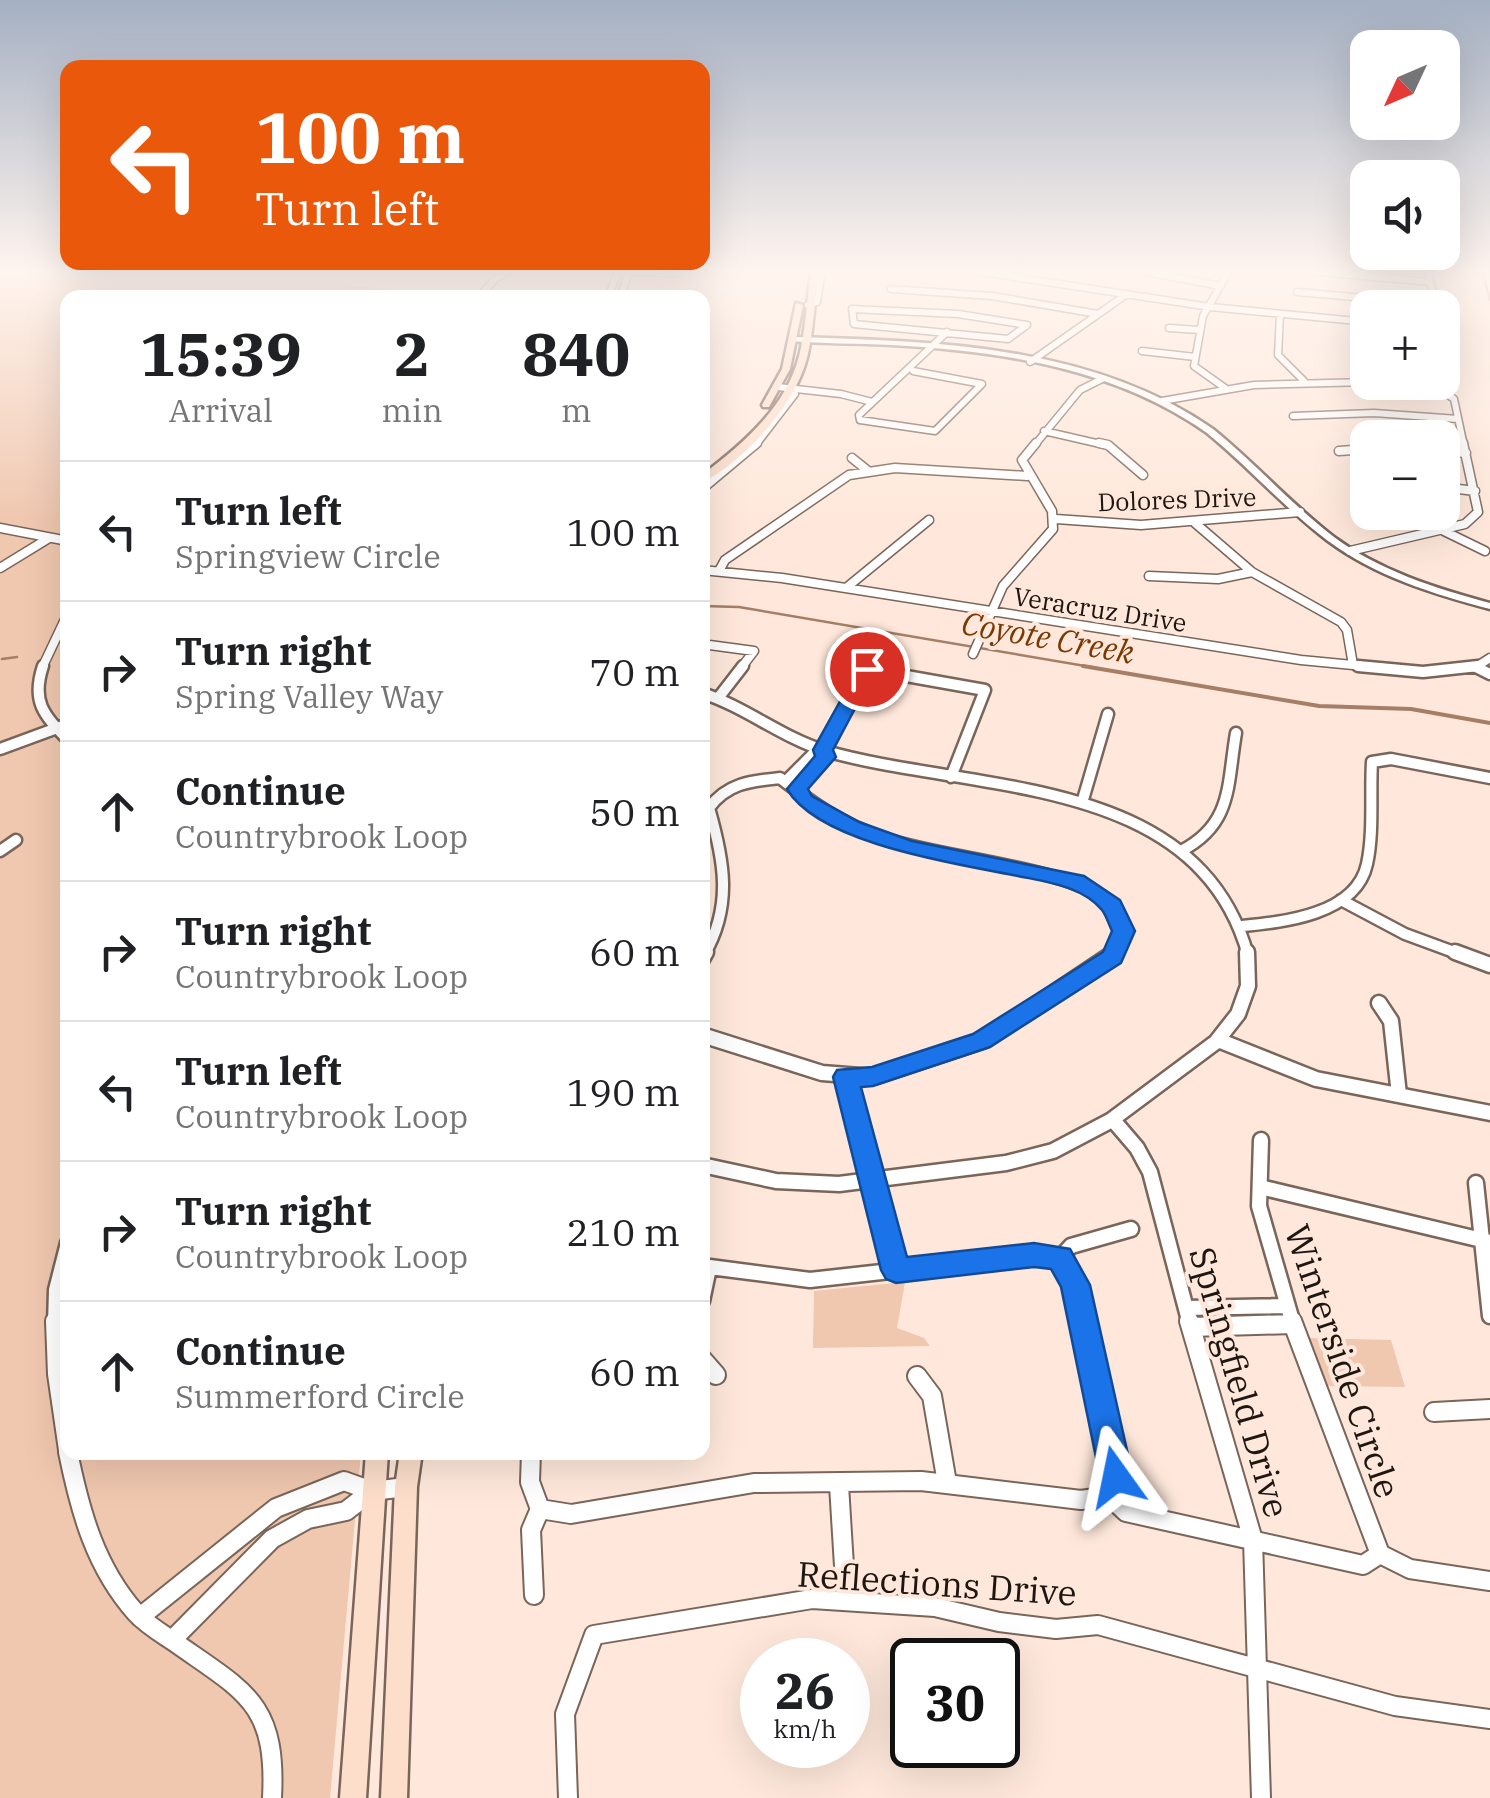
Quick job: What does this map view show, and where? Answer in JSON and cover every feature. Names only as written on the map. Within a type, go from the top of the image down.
[{"type":"main road","points":[[710,462],[761,412],[778,387],[788,355]]},
{"type":"main road","points":[[710,473],[751,436],[791,388],[800,355]]},
{"type":"main road","points":[[353,1798],[376,1460]]},
{"type":"main road","points":[[394,1798],[410,1460]]},
{"type":"street","points":[[913,371],[982,384],[935,431],[860,420],[859,415],[872,402],[928,355]]},
{"type":"street","points":[[988,355],[1102,379],[1162,402],[1211,433],[1350,551],[1428,588],[1490,606]]},
{"type":"street","points":[[1030,362],[1040,355]]},
{"type":"street","points":[[1168,355],[1195,358]]},
{"type":"street","points":[[1195,355],[1194,366],[1226,388]]},
{"type":"street","points":[[1278,355],[1304,382]]},
{"type":"street","points":[[973,654],[1003,586],[1036,552],[1056,520],[1053,509],[1027,476],[1022,460],[1080,390],[1102,379]]},
{"type":"street","points":[[1162,402],[1226,388],[1350,382]]},
{"type":"street","points":[[778,387],[841,394],[872,402]]},
{"type":"street","points":[[710,485],[727,473],[766,432],[795,394],[791,388]]},
{"type":"street","points":[[1454,400],[1478,512],[1460,525]]},
{"type":"street","points":[[1293,416],[1374,413],[1458,419]]},
{"type":"street","points":[[1044,431],[1108,445],[1143,475]]},
{"type":"street","points":[[1338,451],[1350,450]]},
{"type":"street","points":[[1460,452],[1466,453]]},
{"type":"street","points":[[852,458],[867,470]]},
{"type":"street","points":[[719,571],[725,560],[784,523],[838,482],[867,470],[906,468],[995,478],[1027,476]]},
{"type":"street","points":[[1460,489],[1474,491]]},
{"type":"street","name":"Dolores Drive","points":[[1056,520],[1142,525],[1300,512]]},
{"type":"street","points":[[846,588],[929,520]]},
{"type":"street","points":[[1195,523],[1252,572],[1341,622],[1347,630],[1353,665]]},
{"type":"street","points":[[0,528],[60,540]]},
{"type":"street","points":[[1350,551],[1444,530],[1485,550]]},
{"type":"street","points":[[0,568],[49,538]]},
{"type":"street","name":"Veracruz Drive","points":[[710,570],[1353,665],[1423,672],[1476,667],[1490,658]]},
{"type":"street","points":[[1149,576],[1218,580],[1252,572]]},
{"type":"street","points":[[60,625],[35,694],[40,709],[60,724]]},
{"type":"street","points":[[710,645],[754,651],[719,698]]},
{"type":"street","points":[[1476,667],[1490,674]]},
{"type":"street","points":[[823,750],[867,669],[985,690],[951,777]]},
{"type":"street","points":[[710,695],[823,750],[1082,803],[1124,818],[1181,852],[1223,894],[1242,926],[1248,976],[1238,1011],[1218,1040],[1113,1120],[1053,1151],[1018,1160],[821,1184],[765,1180],[710,1167]]},
{"type":"street","points":[[1082,803],[1108,714]]},
{"type":"street","points":[[0,750],[60,727]]},
{"type":"street","points":[[1181,852],[1204,839],[1222,817],[1236,733]]},
{"type":"street","points":[[792,785],[826,757],[823,750]]},
{"type":"street","points":[[1242,926],[1296,921],[1341,900],[1356,886],[1367,866],[1372,762],[1391,760],[1490,778]]},
{"type":"street","points":[[710,943],[725,914],[728,889],[710,808],[712,802],[748,780],[769,776],[792,785],[804,800],[824,812],[907,846],[1076,882],[1112,906],[1124,931],[1113,957],[982,1041],[873,1077],[822,1074],[710,1038]]},
{"type":"street","points":[[0,851],[16,840]]},
{"type":"street","points":[[1341,900],[1405,934],[1490,966]]},
{"type":"street","points":[[1378,1004],[1391,1020],[1399,1095]]},
{"type":"street","points":[[1218,1040],[1252,1060],[1304,1076],[1490,1114]]},
{"type":"street","points":[[846,1077],[896,1270]]},
{"type":"street","name":"Springfield Drive","points":[[1113,1120],[1144,1153],[1156,1184],[1164,1235],[1252,1540],[1260,1671],[1261,1798]]},
{"type":"street","points":[[1260,1187],[1261,1140]]},
{"type":"street","points":[[1476,1184],[1486,1241],[1490,1316]]},
{"type":"street","name":"Winterside Circle","points":[[1380,1554],[1288,1306],[1265,1233],[1259,1206],[1260,1187],[1486,1241]]},
{"type":"street","points":[[1060,1258],[1071,1246],[1132,1230]]},
{"type":"street","points":[[710,1268],[810,1280],[1034,1255],[1060,1258]]},
{"type":"street","points":[[1060,1258],[1076,1285],[1116,1477],[1109,1496]]},
{"type":"street","points":[[60,1282],[55,1380],[60,1407]]},
{"type":"street","points":[[1186,1308],[1288,1306]]},
{"type":"street","points":[[1192,1328],[1294,1324]]},
{"type":"street","points":[[710,1368],[716,1374]]},
{"type":"street","points":[[917,1376],[932,1396],[947,1484]]},
{"type":"street","points":[[1434,1412],[1490,1409]]},
{"type":"street","points":[[70,1460],[83,1527],[94,1554],[140,1617],[262,1710],[277,1758],[272,1798]]},
{"type":"street","points":[[531,1460],[530,1482],[540,1509],[531,1530],[534,1595]]},
{"type":"street","points":[[140,1617],[276,1508],[344,1481],[372,1491],[406,1486]]},
{"type":"street","points":[[540,1509],[572,1514],[754,1484],[947,1484],[1081,1500],[1109,1496]]},
{"type":"street","points":[[839,1485],[844,1566]]},
{"type":"street","points":[[172,1640],[272,1539],[308,1519],[346,1511],[372,1491]]},
{"type":"street","points":[[1109,1496],[1126,1512],[1363,1564],[1380,1554],[1410,1569],[1490,1581]]},
{"type":"street","name":"Reflections Drive","points":[[568,1798],[565,1714],[594,1635],[812,1599],[935,1607],[998,1622],[1056,1628],[1098,1625],[1260,1671]]},
{"type":"street","points":[[1260,1671],[1396,1706],[1490,1719]]},
{"type":"shaded area","points":[[0,355],[60,355],[60,1460],[360,1460],[330,1798],[0,1798]]},
{"type":"shaded area","points":[[905,1282],[897,1328],[924,1338],[930,1346],[813,1348],[814,1291]]},
{"type":"shaded area","points":[[1310,1338],[1391,1340],[1405,1387],[1327,1386]]},
{"type":"waterway","name":"Coyote Creek","points":[[710,606],[739,607],[1097,668]]},
{"type":"waterway","name":"Coyote Creek","points":[[2,659],[17,657]]},
{"type":"waterway","name":"Coyote Creek","points":[[1083,666],[1319,706],[1411,709],[1490,723]]},
{"type":"route","points":[[867,669],[823,750],[826,757],[797,789],[804,800],[852,827],[907,846],[1058,875],[1076,882],[1112,906],[1124,931],[1113,957],[982,1041],[873,1077],[846,1077],[896,1270],[1034,1255],[1060,1258],[1076,1285],[1116,1477]]}]
